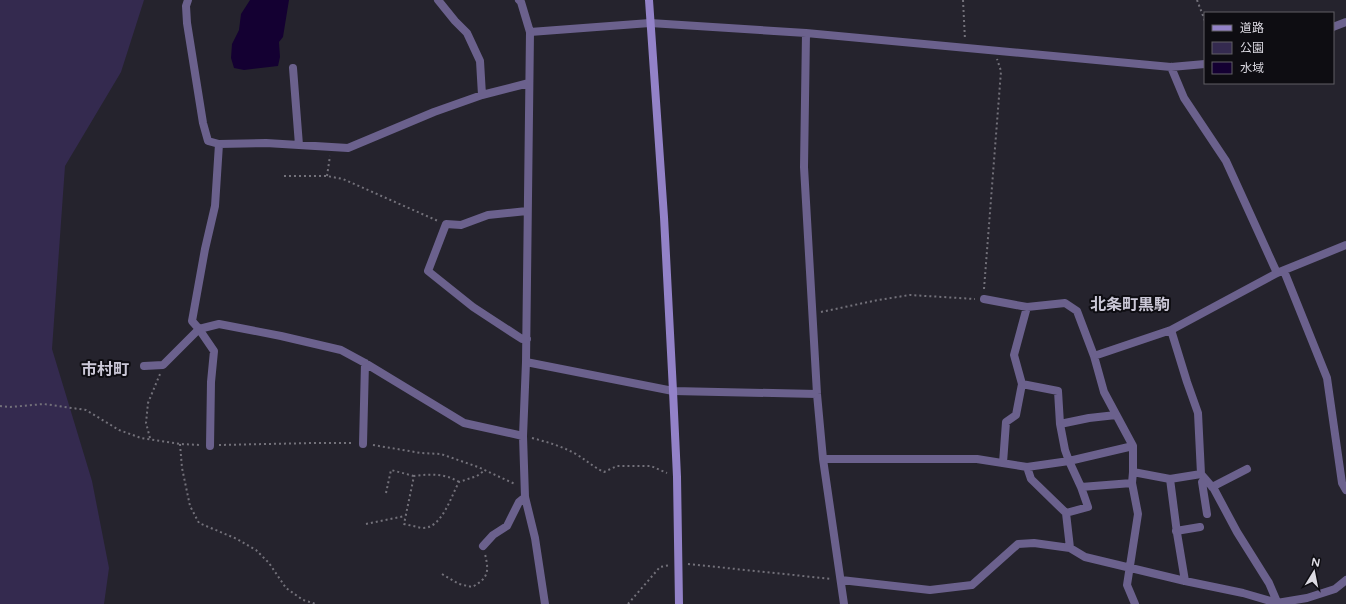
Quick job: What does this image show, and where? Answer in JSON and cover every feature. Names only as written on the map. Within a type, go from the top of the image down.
[{"type":"street","points":[[188,0],[186,6],[186,22],[203,123],[208,141],[219,144],[266,143],[348,148],[434,112],[482,95],[529,83]]},
{"type":"street","points":[[438,0],[467,34],[480,61],[482,95]]},
{"type":"street","points":[[519,0],[521,2],[530,32],[527,211],[527,339],[523,436],[526,498],[535,538],[545,604]]},
{"type":"street","points":[[649,0],[674,391],[679,604]]},
{"type":"street","points":[[1334,27],[1346,22]]},
{"type":"street","points":[[530,32],[650,23],[806,33],[1171,67],[1204,64]]},
{"type":"street","points":[[806,33],[804,167],[817,394],[823,459],[844,604]]},
{"type":"street","points":[[1171,67],[1184,98],[1226,161],[1280,272],[1327,378],[1342,483],[1346,490]]},
{"type":"street","points":[[293,68],[299,145]]},
{"type":"street","points":[[210,446],[214,351],[192,321],[205,248],[215,206],[219,144]]},
{"type":"street","points":[[527,211],[488,215],[461,225],[446,224],[428,271],[473,307],[522,339],[527,339]]},
{"type":"street","points":[[1094,356],[1171,330],[1280,272],[1346,245]]},
{"type":"street","points":[[984,299],[1028,307],[1065,303],[1077,311],[1094,356],[1104,392],[1133,446],[1132,483],[1138,514],[1127,585],[1135,604]]},
{"type":"street","points":[[1003,463],[1006,422],[1016,415],[1022,384],[1014,355],[1028,307]]},
{"type":"street","points":[[144,366],[163,365],[199,329],[219,324],[341,350],[365,362],[464,423],[523,436]]},
{"type":"street","points":[[1171,330],[1198,412],[1203,476],[1202,482],[1207,514]]},
{"type":"street","points":[[363,444],[365,362]]},
{"type":"street","points":[[526,362],[674,391],[817,394]]},
{"type":"street","points":[[1022,384],[1058,391],[1060,424],[1065,450],[1081,486],[1088,507],[1066,513]]},
{"type":"street","points":[[1060,424],[1089,418],[1116,415]]},
{"type":"street","points":[[823,459],[977,460],[1027,467],[1069,461],[1133,446]]},
{"type":"street","points":[[1027,467],[1032,479],[1066,513],[1070,548]]},
{"type":"street","points":[[1212,487],[1247,469]]},
{"type":"street","points":[[1133,472],[1170,479],[1203,476]]},
{"type":"street","points":[[1203,476],[1212,487],[1237,532],[1269,583],[1278,604]]},
{"type":"street","points":[[1170,479],[1176,531],[1185,582]]},
{"type":"street","points":[[1081,486],[1132,483]]},
{"type":"street","points":[[483,546],[493,535],[507,526],[519,502],[526,498]]},
{"type":"street","points":[[1176,531],[1200,527]]},
{"type":"street","points":[[841,580],[930,590],[972,585],[1018,544],[1034,543],[1070,548],[1085,557],[1185,582],[1243,593],[1278,604],[1307,598],[1335,589],[1346,580]]},
{"type":"path","points":[[963,0],[965,47]]},
{"type":"path","points":[[1197,0],[1204,18]]},
{"type":"path","points":[[812,314],[910,295],[984,299],[1001,71],[994,51]]},
{"type":"path","points":[[327,176],[332,147]]},
{"type":"path","points":[[284,176],[327,176],[343,179],[446,224]]},
{"type":"path","points":[[150,439],[146,423],[148,403],[163,365]]},
{"type":"path","points":[[0,406],[10,407],[44,404],[86,410],[120,430],[141,438],[180,444],[210,446],[314,443],[363,444],[421,454],[441,454],[478,467],[514,484],[526,484]]},
{"type":"path","points":[[523,436],[550,443],[575,454],[596,469],[604,472],[617,466],[651,466],[677,477]]},
{"type":"path","points":[[180,444],[182,468],[190,506],[199,523],[237,539],[256,550],[269,564],[286,588],[303,600],[316,604]]},
{"type":"path","points":[[386,492],[391,470],[414,476],[433,473],[453,478],[459,482]]},
{"type":"path","points":[[414,476],[404,524],[423,528],[431,527],[444,513],[459,482],[477,476],[485,470]]},
{"type":"path","points":[[366,524],[405,516]]},
{"type":"path","points":[[442,574],[459,584],[472,587],[478,584],[485,578],[488,567],[483,546]]},
{"type":"path","points":[[628,604],[660,567],[678,563],[841,580]]},
{"type":"green space","points":[[0,0],[144,0],[121,72],[65,166],[52,349],[92,481],[109,568],[104,604],[0,604]]},
{"type":"water","points":[[250,0],[289,0],[283,37],[279,42],[280,57],[278,66],[244,70],[234,68],[231,58],[232,44],[239,30],[241,14]]},
{"type":"district","name":"北条町黒駒","points":[[1130,305]]},
{"type":"district","name":"市村町","points":[[105,370]]}]
